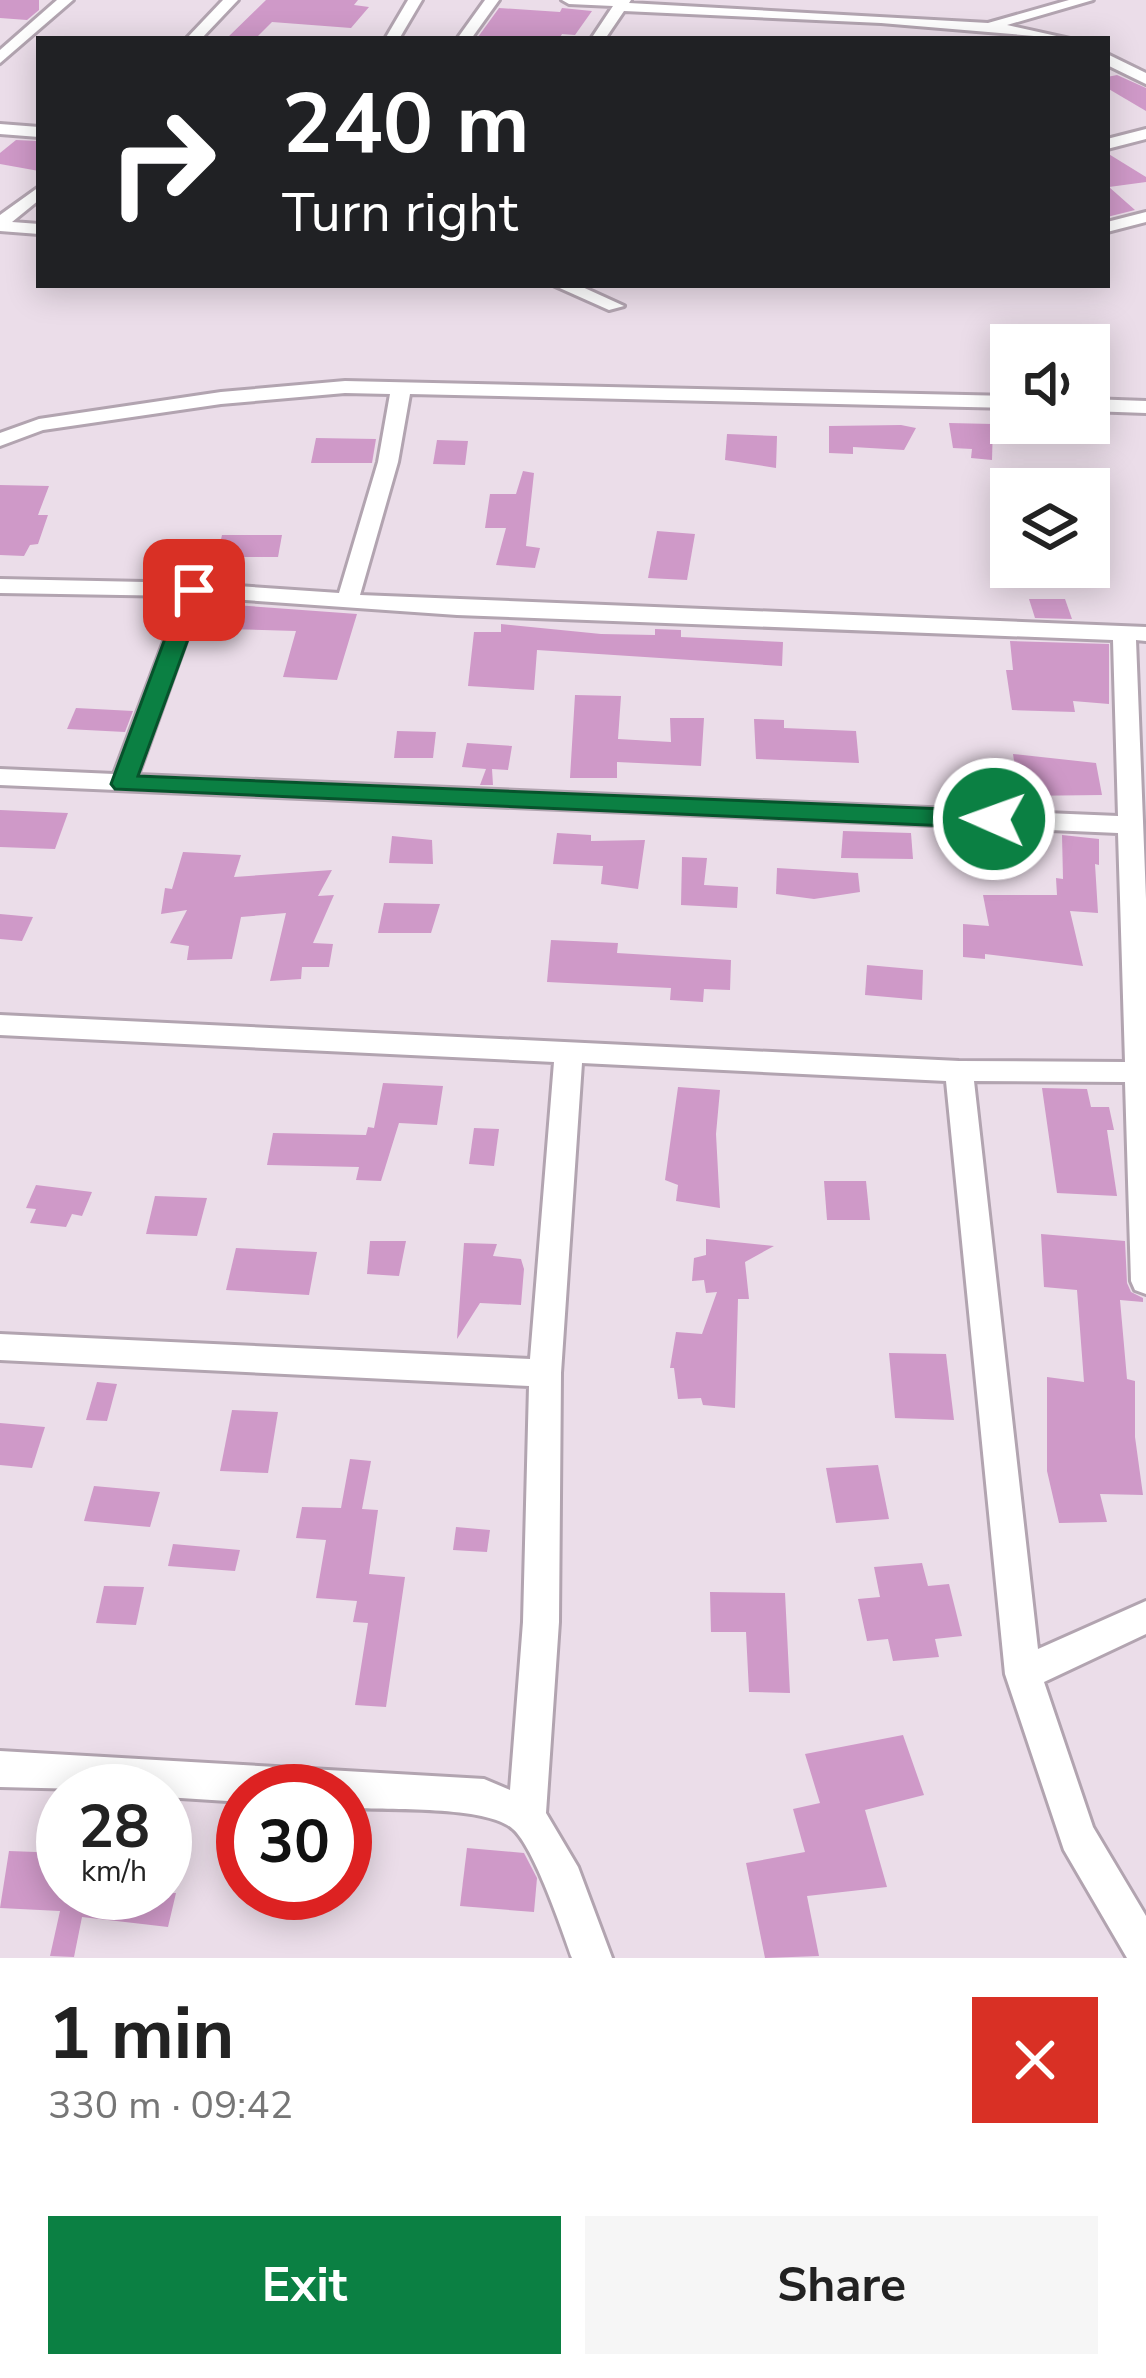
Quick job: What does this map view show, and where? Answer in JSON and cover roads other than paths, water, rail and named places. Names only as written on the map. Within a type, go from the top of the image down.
[{"type":"street","points":[[1,57],[66,0]]},
{"type":"street","points":[[196,36],[231,0]]},
{"type":"street","points":[[394,36],[416,0]]},
{"type":"street","points":[[466,36],[492,0]]},
{"type":"street","points":[[569,0],[744,20],[881,19],[1044,36]]},
{"type":"street","points":[[986,27],[1086,0]]},
{"type":"street","points":[[600,36],[623,3]]},
{"type":"street","points":[[1025,16],[1059,36]]},
{"type":"street","points":[[874,36],[881,19]]},
{"type":"street","points":[[1110,61],[1146,79]]},
{"type":"street","points":[[0,129],[36,132]]},
{"type":"street","points":[[1110,143],[1146,134]]},
{"type":"street","points":[[0,224],[36,194]]},
{"type":"street","points":[[1110,226],[1146,217]]},
{"type":"street","points":[[0,224],[36,229]]},
{"type":"street","points":[[570,288],[615,306]]},
{"type":"street","points":[[0,440],[39,424],[221,398],[345,387],[990,402]]},
{"type":"street","points":[[348,599],[388,462],[401,389]]},
{"type":"street","points":[[1110,406],[1146,407]]},
{"type":"street","points":[[0,586],[194,590],[457,608],[1135,633],[1128,825],[1146,1281]]},
{"type":"street","points":[[123,784],[194,590]]},
{"type":"street","points":[[0,777],[1128,825]]},
{"type":"street","points":[[0,1025],[959,1071],[1138,1072]]},
{"type":"street","points":[[568,1053],[545,1373],[541,1622],[527,1816],[564,1881],[592,1958]]},
{"type":"street","points":[[959,1071],[996,1457],[1024,1674],[1077,1838],[1146,1953]]},
{"type":"street","points":[[0,1347],[545,1373]]},
{"type":"street","points":[[1024,1674],[1146,1617]]},
{"type":"street","points":[[0,1769],[484,1798],[527,1816]]}]
